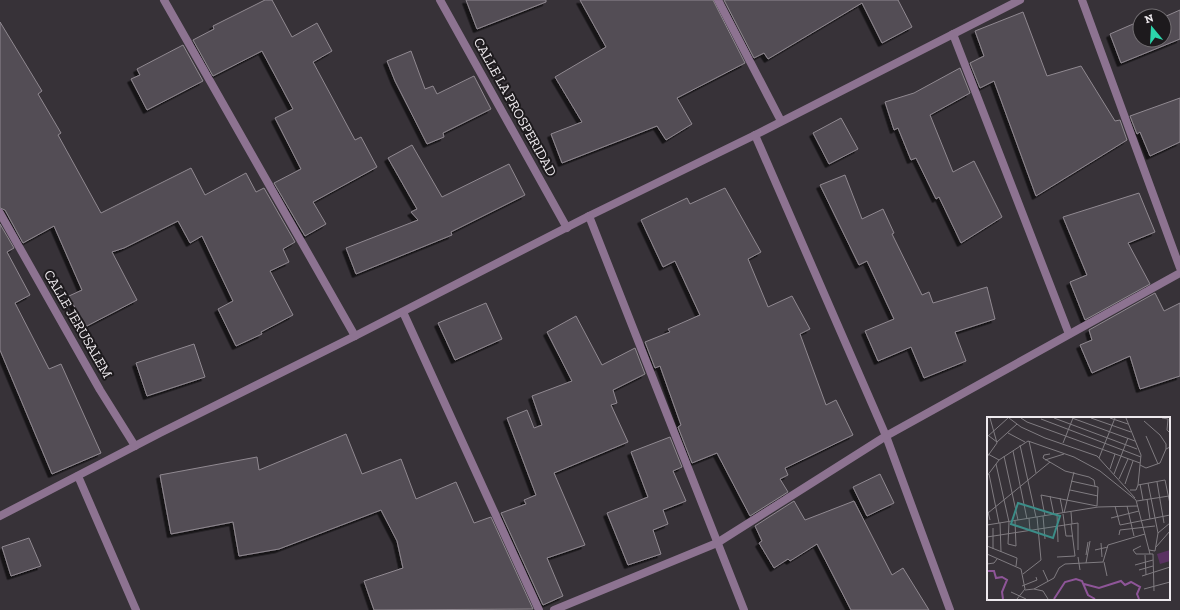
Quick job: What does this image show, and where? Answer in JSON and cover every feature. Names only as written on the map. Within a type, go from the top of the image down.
[{"type":"street","points":[[164,0],[355,336]]},
{"type":"street","name":"CALLE LA PROSPERIDAD","points":[[440,0],[567,228]]},
{"type":"street","points":[[718,0],[781,121]]},
{"type":"street","points":[[0,516],[589,216],[755,135],[953,34],[1008,3],[1020,0]]},
{"type":"street","points":[[1082,0],[1180,268]]},
{"type":"street","points":[[953,34],[1069,334]]},
{"type":"street","points":[[755,135],[886,436],[950,610]]},
{"type":"street","name":"CALLE JERUSALEM","points":[[0,213],[100,390],[135,446]]},
{"type":"street","points":[[589,216],[744,610]]},
{"type":"street","points":[[554,610],[717,543],[886,436],[1180,273]]},
{"type":"street","points":[[403,312],[539,610]]},
{"type":"street","points":[[78,476],[136,610]]},
{"type":"building","points":[[265,0],[272,0],[292,37],[317,23],[332,51],[313,62],[355,140],[361,137],[377,167],[313,202],[326,224],[305,236],[274,183],[301,169],[275,118],[293,109],[262,51],[213,76],[193,40],[214,29],[213,26]]},
{"type":"building","points":[[466,0],[546,0],[546,2],[477,29]]},
{"type":"building","points":[[580,0],[713,0],[745,63],[677,98],[692,124],[666,140],[657,126],[562,163],[551,134],[582,122],[555,77],[606,47]]},
{"type":"building","points":[[724,0],[898,0],[912,27],[882,43],[862,3],[768,59],[764,53],[754,58]]},
{"type":"building","points":[[1180,10],[1180,39],[1172,42],[1172,14]]},
{"type":"building","points":[[1023,12],[1047,76],[1081,66],[1115,121],[1120,120],[1127,140],[1036,196],[994,81],[980,88],[970,63],[984,56],[975,31]]},
{"type":"building","points":[[0,22],[42,91],[38,94],[61,133],[58,135],[101,213],[191,168],[205,195],[246,173],[256,192],[264,188],[295,242],[283,249],[289,262],[270,271],[293,315],[261,332],[262,334],[236,346],[218,309],[233,301],[202,236],[190,243],[178,221],[124,248],[112,252],[137,300],[85,327],[69,296],[82,290],[54,226],[23,243],[5,210],[0,208]]},
{"type":"building","points":[[1132,24],[1132,48],[1158,48],[1121,63],[1110,34]]},
{"type":"building","points":[[183,45],[203,81],[147,110],[131,79],[140,75],[137,69]]},
{"type":"building","points":[[411,51],[425,89],[433,86],[437,94],[474,76],[491,109],[443,133],[444,137],[427,144],[395,81],[387,61]]},
{"type":"building","points":[[960,68],[970,93],[930,115],[953,172],[974,161],[1002,217],[961,243],[939,197],[936,199],[916,158],[911,160],[898,128],[894,130],[885,102],[914,93]]},
{"type":"building","points":[[1180,98],[1180,142],[1150,156],[1140,132],[1137,134],[1130,116]]},
{"type":"building","points":[[841,118],[858,149],[829,164],[813,133]]},
{"type":"building","points":[[412,145],[442,197],[509,164],[525,195],[451,232],[452,235],[356,274],[346,248],[418,220],[411,212],[417,209],[388,158]]},
{"type":"building","points":[[845,175],[862,219],[883,209],[894,233],[892,234],[922,295],[929,292],[933,303],[987,287],[995,319],[955,332],[966,361],[924,378],[911,347],[878,361],[865,331],[894,319],[867,261],[859,265],[820,185]]},
{"type":"building","points":[[725,188],[761,252],[748,259],[768,307],[792,296],[810,329],[800,334],[826,405],[836,400],[853,435],[785,468],[788,475],[780,479],[788,492],[750,516],[717,453],[692,463],[678,427],[681,425],[660,366],[655,368],[645,342],[670,332],[668,329],[700,315],[675,261],[663,267],[641,220],[687,198],[690,204]]},
{"type":"building","points":[[1139,193],[1155,232],[1128,243],[1150,284],[1085,320],[1070,282],[1087,275],[1063,217]]},
{"type":"building","points":[[0,224],[14,248],[7,252],[30,295],[15,303],[49,369],[61,364],[101,453],[52,474],[0,350]]},
{"type":"building","points":[[1155,293],[1164,311],[1180,303],[1180,376],[1140,389],[1130,356],[1092,373],[1080,345],[1092,340],[1089,330]]},
{"type":"building","points":[[486,303],[502,339],[455,360],[438,323]]},
{"type":"building","points":[[576,316],[602,365],[635,348],[645,374],[613,390],[617,403],[611,405],[628,442],[554,473],[585,545],[547,558],[563,596],[543,605],[501,513],[526,504],[524,500],[536,495],[507,418],[527,410],[534,428],[542,425],[532,396],[572,381],[547,332]]},
{"type":"building","points":[[194,344],[205,377],[147,396],[136,363]]},
{"type":"building","points":[[346,434],[362,474],[401,459],[416,499],[456,482],[474,523],[491,517],[533,609],[374,610],[364,581],[403,568],[397,541],[381,510],[279,549],[239,556],[233,522],[171,534],[160,475],[257,457],[259,470]]},
{"type":"building","points":[[670,437],[682,467],[673,471],[686,501],[663,510],[668,524],[653,530],[661,554],[628,565],[607,513],[648,497],[631,452]]},
{"type":"building","points":[[880,474],[894,503],[867,516],[853,487]]},
{"type":"building","points":[[794,501],[805,520],[854,501],[892,575],[903,568],[929,610],[851,610],[817,544],[790,561],[788,559],[774,568],[759,543],[762,541],[755,526]]},
{"type":"building","points":[[29,538],[41,566],[11,576],[2,547]]}]
